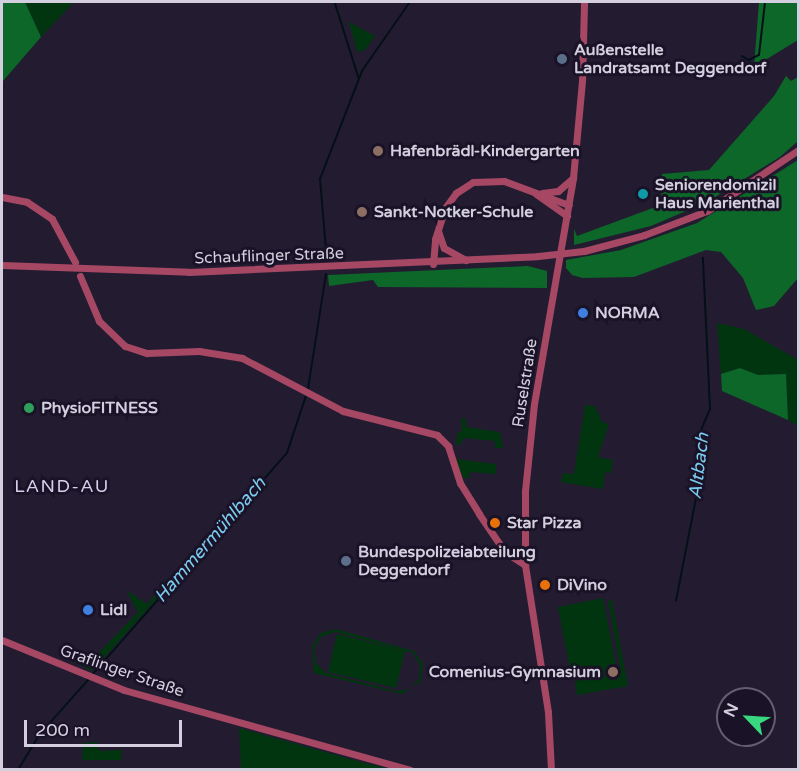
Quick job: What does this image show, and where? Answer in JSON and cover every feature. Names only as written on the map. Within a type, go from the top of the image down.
[{"type":"main road","name":"Ruselstraße","points":[[551,770],[548,712],[525,565],[530,438],[573,178],[582,81],[584,2]]},
{"type":"main road","name":"Schauflinger Straße","points":[[2,265],[189,272],[433,264],[584,251],[644,235],[707,211],[798,150]]},
{"type":"main road","points":[[534,192],[558,191],[573,178]]},
{"type":"main road","points":[[433,264],[438,230],[450,200],[473,183],[504,181],[569,205]]},
{"type":"main road","points":[[534,192],[567,216]]},
{"type":"main road","points":[[2,197],[27,202],[52,219],[75,262]]},
{"type":"main road","points":[[438,230],[448,251],[468,261]]},
{"type":"main road","points":[[442,242],[443,263]]},
{"type":"main road","points":[[80,276],[99,321],[125,346],[147,353],[231,355],[261,365],[343,411],[437,435],[448,446],[460,483],[479,514],[506,552],[525,565]]},
{"type":"main road","name":"Graflinger Straße","points":[[2,640],[96,680],[410,770]]},
{"type":"green space","points":[[2,2],[25,2],[41,37],[3,81]]},
{"type":"green space","points":[[25,2],[74,2],[41,37]]},
{"type":"green space","points":[[759,2],[798,2],[798,40],[754,67]]},
{"type":"green space","points":[[349,22],[375,36],[365,50],[357,52]]},
{"type":"green space","points":[[786,76],[791,81],[798,77],[798,141],[780,157],[707,202],[651,226],[574,245],[574,229],[577,236],[661,205],[662,174],[709,170],[774,96]]},
{"type":"green space","points":[[798,160],[798,278],[774,306],[756,310],[743,278],[721,252],[706,250],[634,277],[583,278],[572,275],[566,268],[566,260],[621,250],[697,223]]},
{"type":"green space","points":[[528,266],[547,271],[547,288],[378,287],[373,280],[329,286],[328,275]]},
{"type":"green space","points":[[717,323],[744,329],[798,360],[798,426],[788,420],[786,374],[758,375],[740,368],[721,374]]},
{"type":"green space","points":[[740,368],[758,375],[786,374],[788,420],[722,391],[721,374]]},
{"type":"green space","points":[[585,405],[595,406],[602,422],[609,424],[598,457],[613,460],[611,473],[605,472],[603,489],[561,482],[563,473],[574,474]]},
{"type":"green space","points":[[461,418],[466,419],[466,427],[500,432],[503,448],[495,448],[495,441],[464,438],[460,445],[456,444],[458,432],[462,432]]},
{"type":"green space","points":[[456,459],[496,464],[496,474],[470,472],[469,478],[463,478]]},
{"type":"green space","points":[[207,537],[211,538],[92,671],[70,660],[73,655],[83,664],[86,659],[90,662],[138,612],[126,590],[147,604]]},
{"type":"green space","points":[[603,598],[617,671],[572,680],[558,607]]},
{"type":"green space","points":[[612,600],[628,686],[577,695],[575,681],[621,672],[608,601]]},
{"type":"green space","points":[[336,629],[414,651],[423,664],[421,681],[411,688],[419,679],[420,665],[413,653],[336,632],[322,636],[314,648],[316,663],[326,673],[396,691],[409,689],[402,694],[314,673],[312,646],[321,633]]},
{"type":"green space","points":[[337,634],[405,651],[396,688],[328,672]]},
{"type":"green space","points":[[239,728],[361,762],[390,769],[241,769]]},
{"type":"green space","points":[[97,742],[99,751],[122,750],[121,760],[82,760],[83,743]]},
{"type":"waterway","points":[[335,2],[359,78]]},
{"type":"waterway","name":"Hammermühlbach","points":[[327,261],[320,179],[362,71],[410,2]]},
{"type":"waterway","name":"Altbach","points":[[742,56],[749,60],[759,55],[765,2]]},
{"type":"waterway","name":"Altbach","points":[[676,601],[702,467],[699,435],[710,409],[703,258]]},
{"type":"waterway","name":"Hammermühlbach","points":[[308,389],[326,274]]},
{"type":"waterway","name":"Hammermühlbach","points":[[92,675],[287,453],[306,396]]},
{"type":"waterway","name":"Hammermühlbach","points":[[18,770],[40,734],[89,679]]},
{"type":"place","name":"Außenstelle Landratsamt Deggendorf","points":[[562,59]]},
{"type":"place","name":"Hafenbrädl-Kindergarten","points":[[378,151]]},
{"type":"place","name":"Seniorendomizil Haus Marienthal","points":[[643,194]]},
{"type":"place","name":"Sankt-Notker-Schule","points":[[362,212]]},
{"type":"place","name":"NORMA","points":[[583,313]]},
{"type":"place","name":"PhysioFITNESS","points":[[29,408]]},
{"type":"place","name":"Star Pizza","points":[[495,523]]},
{"type":"place","name":"Bundespolizeiabteilung Deggendorf","points":[[346,561]]},
{"type":"place","name":"DiVino","points":[[545,585]]},
{"type":"place","name":"Lidl","points":[[88,610]]},
{"type":"place","name":"Comenius-Gymnasium","points":[[613,672]]},
{"type":"district","name":"LAND-AU","points":[[62,486]]}]
